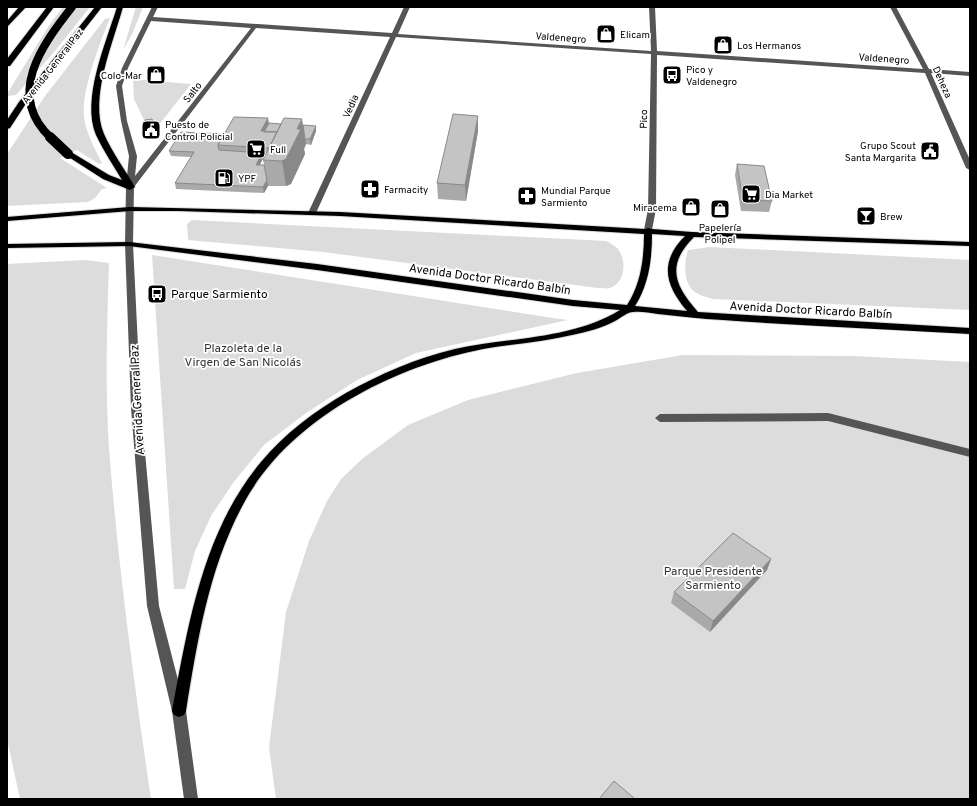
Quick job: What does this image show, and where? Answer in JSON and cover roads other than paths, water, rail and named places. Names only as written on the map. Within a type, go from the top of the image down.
[{"type":"highway","points":[[7,25],[23,7]]},
{"type":"highway","points":[[7,64],[51,7]]},
{"type":"highway","points":[[72,7],[46,39],[36,58],[30,74],[28,88],[31,107],[38,121],[48,135],[68,154],[106,177],[130,187]]},
{"type":"highway","name":"Avenida General Paz","points":[[7,126],[22,104],[99,7]]},
{"type":"highway","points":[[120,7],[95,93],[95,115],[100,134],[130,187]]},
{"type":"main road","points":[[7,219],[178,208],[312,213],[648,230],[692,234],[970,244]]},
{"type":"main road","points":[[179,711],[191,640],[203,592],[230,518],[264,465],[283,445],[330,407],[394,373],[454,352],[484,346],[552,337],[578,330],[605,321],[630,308],[640,288],[646,268],[648,230]]},
{"type":"main road","points":[[692,234],[680,244],[673,256],[670,270],[673,285],[682,300],[695,314]]},
{"type":"main road","name":"Avenida Doctor Ricardo Balbín","points":[[7,246],[129,244],[317,267],[523,297],[695,314],[970,331]]},
{"type":"street","name":"Avenida General Paz","points":[[155,7],[125,68],[119,86],[124,121],[133,156],[130,187],[129,244],[136,408],[153,606],[179,711],[191,799]]},
{"type":"street","name":"Vedia","points":[[312,213],[407,7]]},
{"type":"street","name":"Pico","points":[[648,230],[652,209],[654,53],[652,7]]},
{"type":"street","name":"Deheza","points":[[893,7],[927,71],[970,168]]},
{"type":"street","name":"Valdenegro","points":[[150,19],[970,74]]},
{"type":"street","name":"Salto","points":[[130,187],[254,27]]},
{"type":"street","points":[[660,418],[828,417],[970,453]]},
{"type":"place","name":"Elicam","points":[[606,34]]},
{"type":"place","name":"Los Hermanos","points":[[723,45]]},
{"type":"place","name":"Colo-Mar","points":[[156,75]]},
{"type":"place","name":"Pico y Valdenegro","points":[[672,75]]},
{"type":"place","name":"Puesto de Control Policial","points":[[151,130]]},
{"type":"place","name":"Full","points":[[256,149]]},
{"type":"place","name":"Grupo Scout Santa Margarita","points":[[930,151]]},
{"type":"place","name":"YPF","points":[[224,178]]},
{"type":"place","name":"Farmacity","points":[[370,189]]},
{"type":"place","name":"Dia Market","points":[[751,194]]},
{"type":"place","name":"Mundial Parque Sarmiento","points":[[527,196]]},
{"type":"place","name":"Miracema","points":[[691,207]]},
{"type":"place","name":"Papelería Polipel","points":[[720,209]]},
{"type":"place","name":"Brew","points":[[866,216]]},
{"type":"place","name":"Parque Sarmiento","points":[[157,294]]},
{"type":"park label","name":"Plazoleta de la Virgen de San Nicolás","points":[[243,355]]},
{"type":"park label","name":"Parque Presidente Sarmiento","points":[[713,578]]}]
